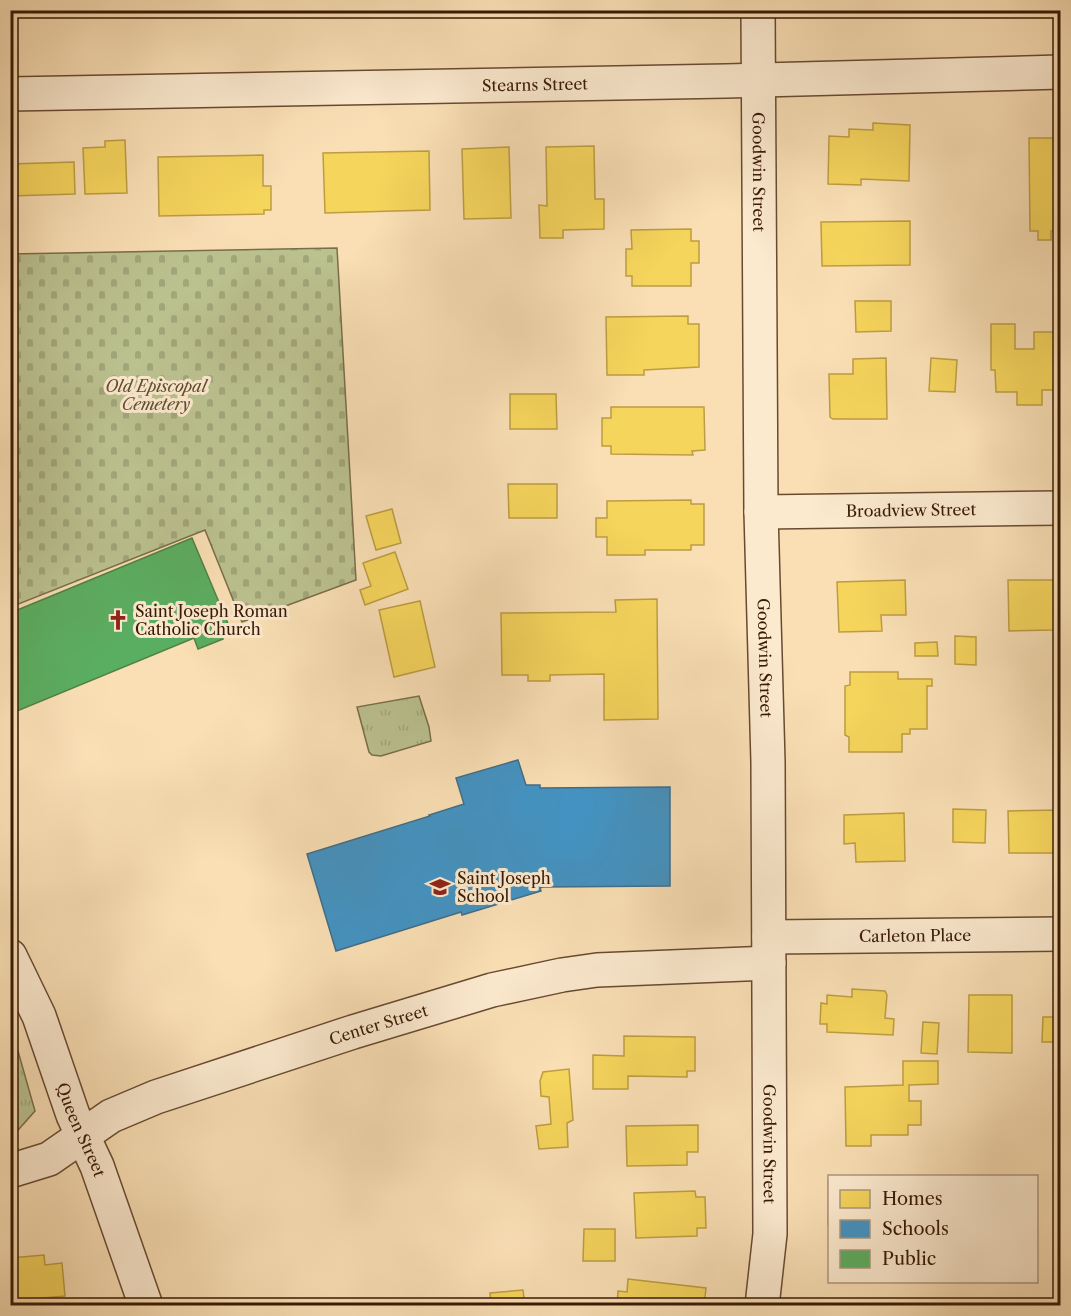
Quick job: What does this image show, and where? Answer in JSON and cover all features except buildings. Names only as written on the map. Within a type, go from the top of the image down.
[{"type":"street","name":"Goodwin Street","points":[[758,10],[761,512],[768,762],[770,1233],[762,1305]]},
{"type":"street","name":"Stearns Street","points":[[10,94],[1060,72]]},
{"type":"street","name":"Broadview Street","points":[[761,512],[1060,508]]},
{"type":"street","name":"Carleton Place","points":[[769,950],[1060,934]]},
{"type":"street","name":"Center Street","points":[[10,1171],[49,1159],[111,1116],[164,1094],[501,988],[597,970],[769,950]]},
{"type":"street","name":"Queen Street","points":[[10,956],[39,1016],[67,1097],[97,1166],[146,1305]]},
{"type":"green space","name":"Old Episcopal Cemetery","points":[[337,248],[356,580],[242,622],[205,530],[11,607],[11,254]]},
{"type":"green space","points":[[419,696],[431,741],[381,756],[372,755],[369,752],[357,707]]},
{"type":"green space","points":[[10,1023],[35,1111],[11,1138],[10,1138]]},
{"type":"place","name":"Saint Joseph Roman Catholic Church","points":[[118,620]]},
{"type":"place","name":"Saint Joseph School","points":[[440,887]]}]
